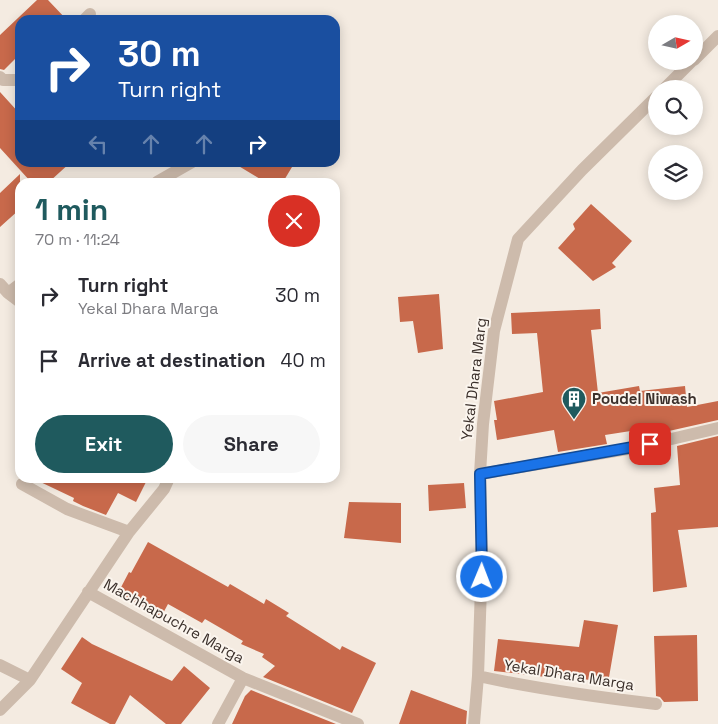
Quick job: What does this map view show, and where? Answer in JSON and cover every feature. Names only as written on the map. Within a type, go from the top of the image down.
[{"type":"street","points":[[703,51],[718,36]]},
{"type":"street","points":[[673,80],[684,70]]},
{"type":"street","points":[[0,78],[10,81],[15,80]]},
{"type":"street","name":"Yekal Dhara Marg","points":[[474,724],[478,676],[482,558],[480,474],[484,424],[494,331],[518,239],[582,170],[648,105]]},
{"type":"street","points":[[164,178],[183,167]]},
{"type":"street","points":[[4,288],[15,298]]},
{"type":"street","points":[[480,474],[633,448],[718,428]]},
{"type":"street","points":[[0,710],[30,680],[129,532],[167,483]]},
{"type":"street","points":[[22,484],[67,509],[129,532]]},
{"type":"street","name":"Machhapuchre Marga","points":[[88,592],[243,678],[358,724]]},
{"type":"street","points":[[0,665],[30,680]]},
{"type":"street","name":"Yekal Dhara Marga","points":[[478,676],[575,695],[656,704]]},
{"type":"street","name":"Machhapuchre Marga","points":[[218,724],[243,678]]},
{"type":"building","points":[[37,0],[48,0],[62,15],[21,15]]},
{"type":"building","points":[[15,21],[15,59],[4,70],[0,69],[0,35]]},
{"type":"building","points":[[0,92],[15,108],[15,164],[0,148]]},
{"type":"building","points":[[17,167],[66,167],[53,178],[27,178]]},
{"type":"building","points":[[240,167],[292,167],[285,178],[258,178]]},
{"type":"building","points":[[15,179],[15,214],[0,227],[0,193]]},
{"type":"building","points":[[591,204],[632,241],[612,263],[616,267],[593,281],[558,248],[575,229],[573,224]]},
{"type":"building","points":[[439,294],[443,349],[418,353],[413,321],[400,322],[398,297]]},
{"type":"building","points":[[600,309],[601,329],[591,330],[598,393],[639,386],[640,391],[685,386],[687,407],[718,401],[718,420],[651,435],[650,428],[605,435],[607,444],[558,452],[554,430],[497,440],[494,420],[497,420],[494,401],[543,392],[537,333],[512,334],[511,313]]},
{"type":"building","points":[[718,436],[718,527],[678,530],[687,587],[653,592],[651,513],[656,512],[654,488],[680,485],[677,446]]},
{"type":"building","points":[[42,483],[146,483],[136,502],[118,493],[106,515],[73,501],[74,498]]},
{"type":"building","points":[[464,483],[466,508],[429,511],[428,485]]},
{"type":"building","points":[[349,502],[401,503],[401,543],[344,538]]},
{"type":"building","points":[[148,542],[228,587],[230,584],[264,604],[266,599],[289,613],[286,616],[340,650],[342,646],[376,663],[352,713],[263,677],[275,666],[262,657],[264,654],[241,644],[243,641],[205,619],[202,623],[168,604],[161,617],[118,593]]},
{"type":"building","points":[[584,620],[618,625],[608,683],[546,673],[546,677],[494,671],[498,639],[579,647]]},
{"type":"building","points":[[697,635],[698,701],[664,702],[660,697],[656,696],[654,636]]},
{"type":"building","points":[[82,637],[92,644],[172,681],[184,666],[210,688],[181,724],[166,724],[130,695],[115,724],[110,724],[71,703],[82,683],[61,669]]},
{"type":"building","points":[[251,690],[336,724],[232,724],[245,696]]},
{"type":"building","points":[[411,690],[467,711],[466,724],[399,724]]},
{"type":"place","name":"Poudel Niwash","points":[[574,420]]},
{"type":"route","points":[[482,577],[480,474],[650,444]]}]
